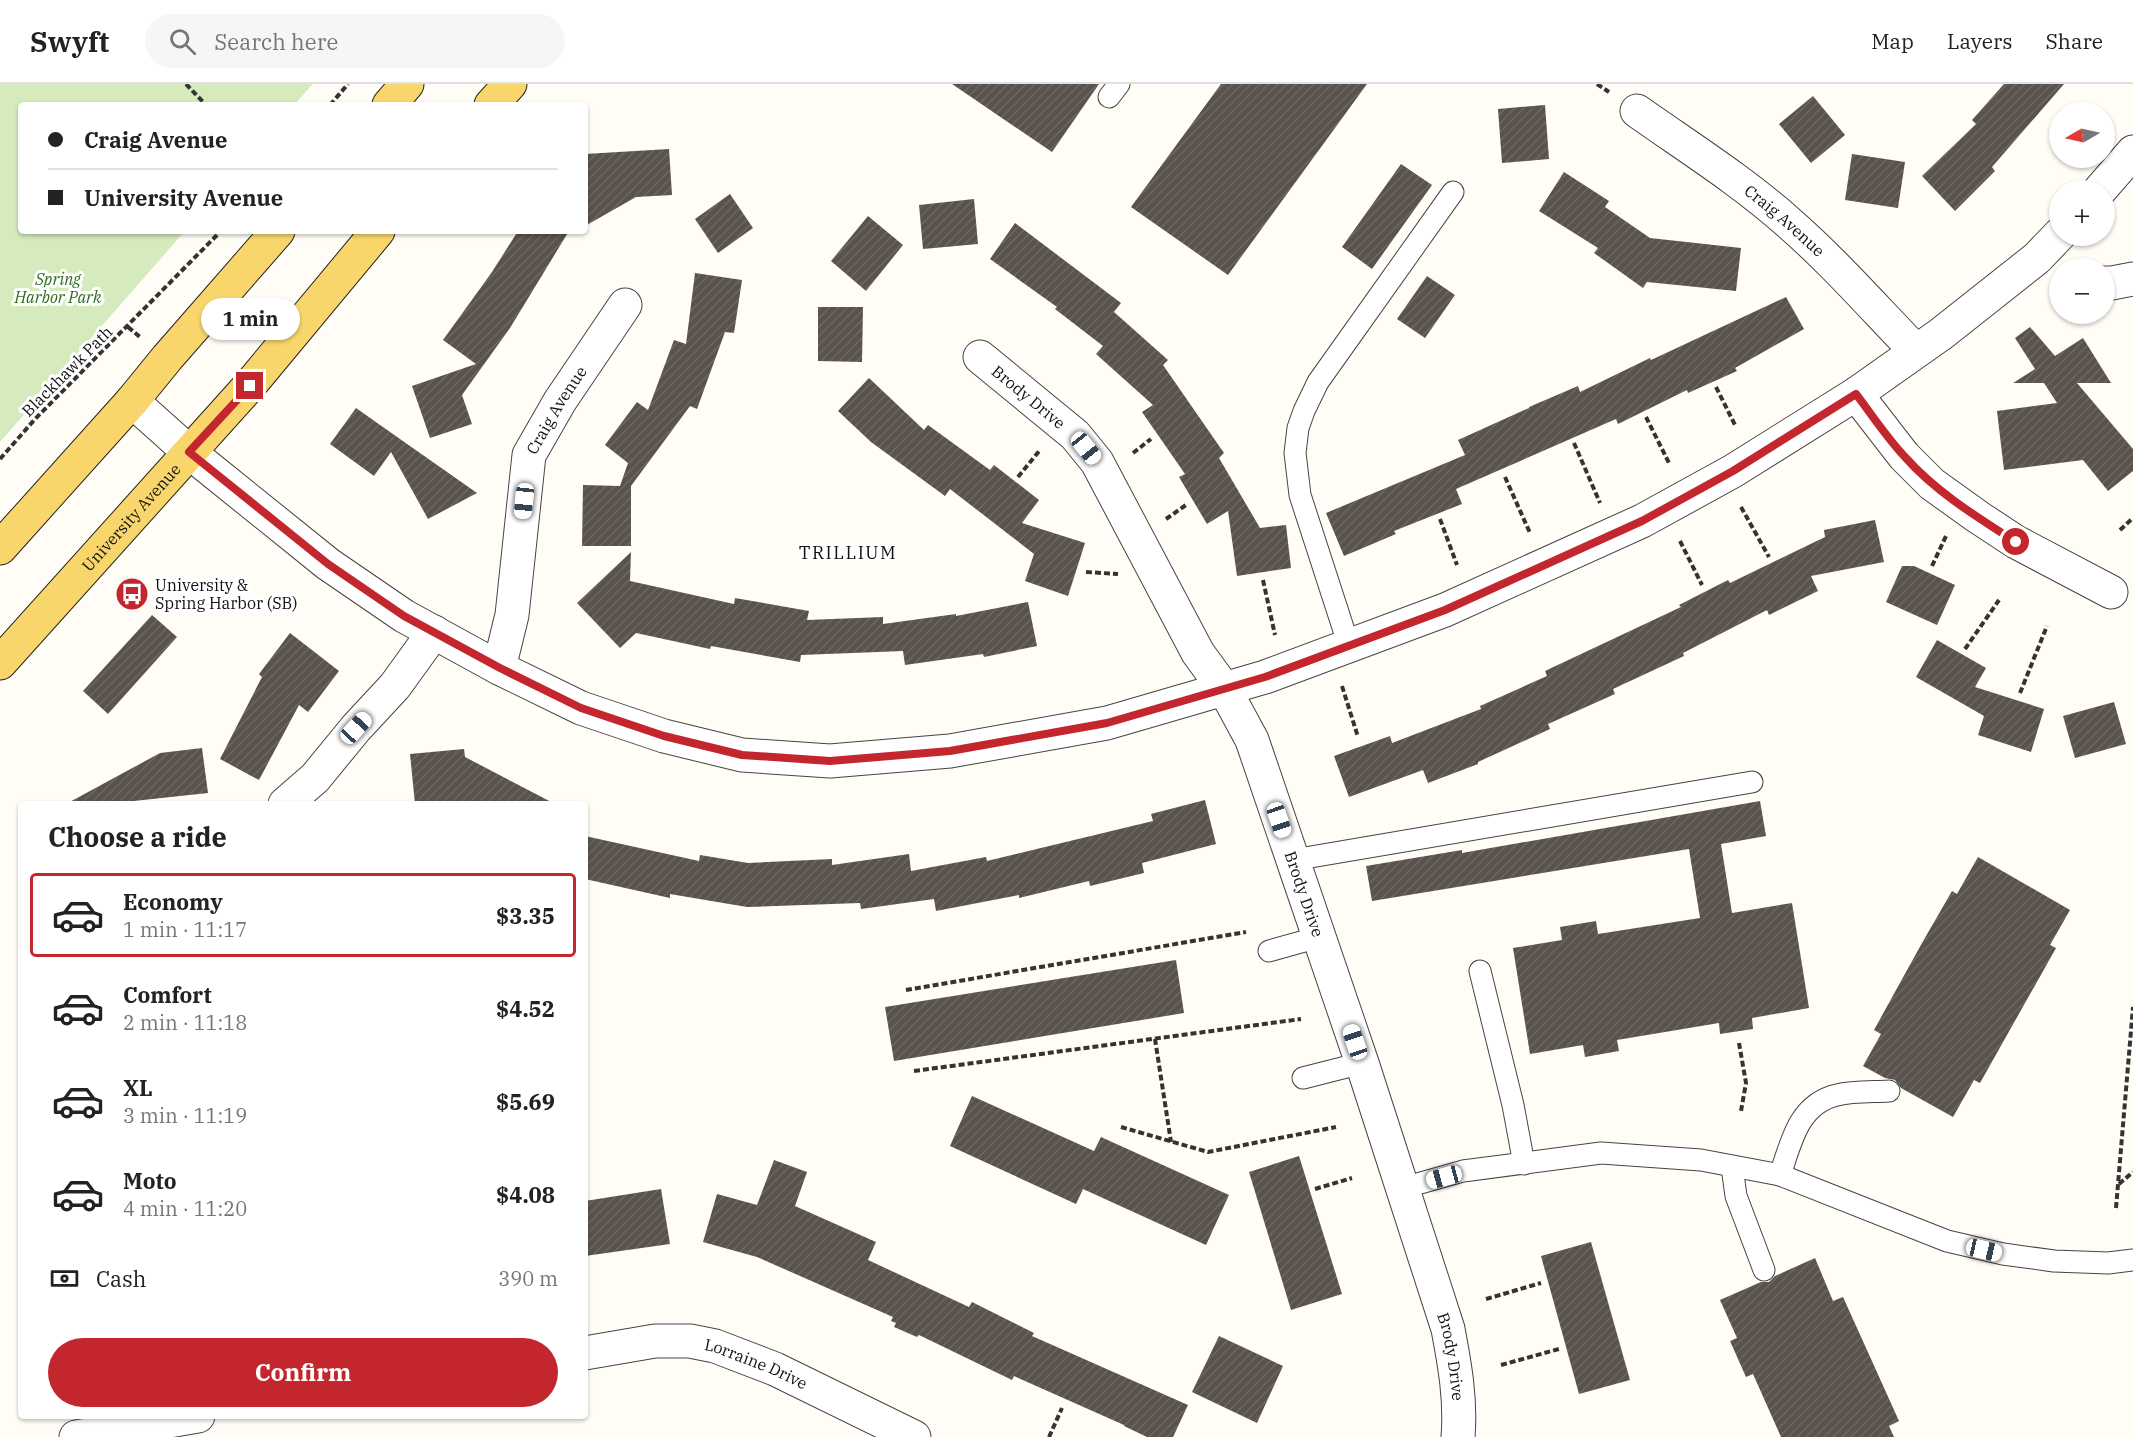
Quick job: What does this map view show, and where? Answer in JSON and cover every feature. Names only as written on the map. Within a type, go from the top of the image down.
[{"type":"main road","points":[[392,102],[407,84]]},
{"type":"main road","points":[[494,102],[510,84]]},
{"type":"main road","points":[[0,548],[132,401],[275,234]]},
{"type":"main road","name":"University Avenue","points":[[0,663],[250,386],[376,234]]},
{"type":"street","name":"Craig Avenue","points":[[1637,111],[1730,176],[1786,220],[1827,257],[1916,351]]},
{"type":"street","points":[[2109,180],[2133,152]]},
{"type":"street","points":[[132,401],[189,452],[328,564],[404,616],[500,668],[581,708],[664,736],[742,755],[830,761],[950,751],[1107,723],[1225,690],[1445,610],[1642,521],[1733,471],[1856,394],[1941,334],[2048,265],[2055,246]]},
{"type":"street","points":[[2115,282],[2133,279]]},
{"type":"street","name":"Craig Avenue","points":[[500,668],[512,615],[529,455],[560,401],[625,305]]},
{"type":"street","name":"Brody Drive","points":[[980,357],[1075,435],[1097,462],[1198,653],[1225,690],[1252,740],[1362,1063],[1448,1329],[1460,1411],[1458,1437]]},
{"type":"street","points":[[1856,394],[1904,456],[1932,484],[1978,518],[2016,542],[2111,592]]},
{"type":"street","points":[[288,801],[315,778],[356,728],[395,686],[434,632]]},
{"type":"street","name":"Lorraine Drive","points":[[588,1352],[655,1341],[690,1341],[716,1346],[775,1370],[914,1437]]},
{"type":"street","points":[[76,1437],[181,1419]]},
{"type":"lane","points":[[1349,646],[1300,495],[1295,453],[1298,428],[1318,382],[1453,192]]},
{"type":"lane","points":[[1293,860],[1752,782]]},
{"type":"lane","points":[[1269,951],[1319,937]]},
{"type":"lane","points":[[1480,971],[1513,1105],[1524,1164]]},
{"type":"lane","points":[[1303,1078],[1362,1063]]},
{"type":"lane","points":[[1780,1175],[1798,1124],[1812,1106],[1836,1095],[1889,1091]]},
{"type":"lane","points":[[1403,1188],[1463,1171],[1601,1153],[1701,1160],[1780,1175],[1947,1241],[2054,1261],[2108,1263],[2133,1260]]},
{"type":"lane","points":[[1732,1167],[1736,1196],[1764,1270]]},
{"type":"path","points":[[186,84],[203,102]]},
{"type":"path","points":[[333,102],[348,84]]},
{"type":"path","name":"Blackhawk Path","points":[[0,459],[36,418],[218,234]]},
{"type":"path","name":"Blackhawk Path","points":[[128,327],[143,340]]},
{"type":"path","points":[[1716,387],[1738,430]]},
{"type":"path","points":[[1646,417],[1673,469]]},
{"type":"path","points":[[1130,455],[1151,439]]},
{"type":"path","points":[[1574,443],[1602,506]]},
{"type":"path","points":[[1018,477],[1044,446]]},
{"type":"path","points":[[1505,477],[1532,537]]},
{"type":"path","points":[[1737,501],[1769,557]]},
{"type":"path","points":[[1162,521],[1186,506]]},
{"type":"path","points":[[2120,530],[2133,518]]},
{"type":"path","points":[[1440,519],[1460,572]]},
{"type":"path","points":[[1932,566],[1949,529]]},
{"type":"path","points":[[1677,535],[1702,585]]},
{"type":"path","points":[[1086,572],[1122,574]]},
{"type":"path","points":[[1263,580],[1276,638]]},
{"type":"path","points":[[1965,649],[2000,600]]},
{"type":"path","points":[[2020,693],[2047,626]]},
{"type":"path","points":[[1341,682],[1358,737]]},
{"type":"path","points":[[906,990],[1247,932]]},
{"type":"path","points":[[2116,1208],[2133,1007]]},
{"type":"path","points":[[914,1071],[1301,1019]]},
{"type":"path","points":[[1155,1039],[1171,1142]]},
{"type":"path","points":[[1739,1043],[1746,1083],[1741,1111]]},
{"type":"path","points":[[1121,1127],[1208,1152],[1336,1127]]},
{"type":"path","points":[[2118,1184],[2133,1172]]},
{"type":"path","points":[[1315,1189],[1352,1178]]},
{"type":"path","points":[[1486,1299],[1541,1283]]},
{"type":"path","points":[[1501,1365],[1559,1349]]},
{"type":"path","points":[[1048,1437],[1062,1408]]},
{"type":"green space","name":"Spring Harbor Park","points":[[0,84],[313,84],[297,102],[18,102],[18,234],[182,234],[0,442]]},
{"type":"building","points":[[952,84],[1099,84],[1052,152]]},
{"type":"building","points":[[1221,84],[1367,84],[1228,275],[1131,207]]},
{"type":"building","points":[[2004,84],[2064,84],[1992,167],[1995,171],[1955,211],[1922,176],[1976,124],[1972,120]]},
{"type":"building","points":[[1813,96],[1845,135],[1811,163],[1779,124]]},
{"type":"building","points":[[1545,105],[1549,159],[1502,163],[1498,109]]},
{"type":"building","points":[[669,149],[672,195],[636,197],[588,224],[588,154]]},
{"type":"building","points":[[1852,154],[1905,162],[1898,208],[1845,200]]},
{"type":"building","points":[[1401,164],[1432,185],[1372,269],[1342,247]]},
{"type":"building","points":[[1564,172],[1609,201],[1605,207],[1650,238],[1741,248],[1736,291],[1647,282],[1643,288],[1594,253],[1598,248],[1539,211]]},
{"type":"building","points":[[730,194],[753,228],[718,253],[695,219]]},
{"type":"building","points":[[974,199],[978,244],[923,249],[919,205]]},
{"type":"building","points":[[868,216],[903,245],[866,291],[831,261]]},
{"type":"building","points":[[1015,223],[1121,303],[1114,312],[1168,360],[1163,365],[1224,453],[1219,458],[1260,528],[1286,525],[1291,568],[1237,576],[1228,511],[1207,524],[1179,477],[1185,474],[1142,412],[1153,405],[1096,354],[1103,346],[1055,309],[1057,307],[990,259]]},
{"type":"building","points":[[516,234],[567,234],[510,328],[462,395],[472,424],[430,438],[412,386],[476,364],[443,340]]},
{"type":"building","points":[[695,273],[742,280],[734,333],[725,332],[697,409],[690,406],[631,486],[631,546],[582,546],[583,485],[620,486],[628,463],[605,445],[637,402],[648,410],[674,340],[686,344]]},
{"type":"building","points":[[1427,276],[1455,295],[1425,338],[1397,319]]},
{"type":"building","points":[[1786,297],[1804,329],[1735,368],[1737,371],[1688,393],[1687,390],[1618,424],[1616,419],[1456,489],[1462,504],[1394,531],[1396,534],[1344,556],[1326,513],[1465,455],[1458,440],[1578,386],[1580,392]]},
{"type":"building","points":[[818,307],[863,307],[862,362],[818,361]]},
{"type":"building","points":[[2030,327],[2055,356],[2083,338],[2111,383],[2077,383],[2133,449],[2133,471],[2108,491],[2083,460],[2004,470],[1997,411],[2057,403],[2044,383],[2013,383],[2035,369],[2015,338]]},
{"type":"building","points":[[869,378],[924,430],[928,425],[990,470],[994,465],[1039,500],[1022,523],[1085,543],[1068,596],[1025,581],[1034,554],[950,489],[945,496],[871,442],[838,411]]},
{"type":"building","points":[[356,408],[477,493],[428,519],[391,452],[374,476],[330,444]]},
{"type":"building","points":[[1875,520],[1884,562],[1811,576],[1818,591],[1769,615],[1767,610],[1683,653],[1684,656],[1613,689],[1615,694],[1548,724],[1550,729],[1478,764],[1428,783],[1423,770],[1349,797],[1334,756],[1390,736],[1392,743],[1481,709],[1480,706],[1547,676],[1545,671],[1681,607],[1679,605],[1728,580],[1730,583],[1825,537],[1824,530]]},
{"type":"building","points":[[631,552],[630,581],[734,604],[735,598],[809,611],[807,620],[883,617],[883,624],[956,614],[956,616],[1028,602],[1037,646],[984,657],[983,654],[905,665],[903,651],[801,655],[800,662],[711,646],[710,649],[636,633],[620,648],[577,603]]},
{"type":"building","points":[[1902,566],[1914,566],[1955,585],[1937,625],[1886,602]]},
{"type":"building","points":[[152,615],[177,637],[108,714],[83,691]]},
{"type":"building","points":[[290,633],[339,671],[308,712],[299,705],[259,780],[220,759],[262,677],[259,674]]},
{"type":"building","points":[[1937,640],[1986,668],[1975,687],[2044,709],[2031,752],[1978,735],[1984,716],[1916,677]]},
{"type":"building","points":[[2114,702],[2126,744],[2075,758],[2063,716]]},
{"type":"building","points":[[202,748],[208,793],[134,801],[72,801],[160,753]]},
{"type":"building","points":[[464,749],[465,757],[549,801],[415,801],[410,754]]},
{"type":"building","points":[[1205,800],[1216,844],[1142,863],[1144,873],[1090,886],[1089,881],[1019,898],[1019,895],[936,911],[934,899],[861,909],[860,903],[747,907],[670,894],[670,898],[588,880],[588,837],[699,861],[700,855],[748,863],[832,859],[832,865],[909,854],[911,871],[986,857],[987,861],[1153,821],[1151,814]]},
{"type":"building","points":[[1760,801],[1766,836],[1721,844],[1732,913],[1792,903],[1809,1008],[1752,1018],[1753,1029],[1720,1034],[1719,1023],[1617,1040],[1619,1051],[1585,1057],[1583,1045],[1530,1054],[1513,948],[1562,940],[1560,927],[1596,921],[1598,934],[1700,918],[1689,849],[1372,901],[1366,866],[1462,850],[1462,853]]},
{"type":"building","points":[[1978,857],[2070,910],[2050,945],[2056,948],[1980,1083],[1974,1080],[1953,1117],[1901,1088],[1895,1080],[1885,1078],[1863,1066],[1881,1034],[1874,1030],[1952,891],[1957,894]]},
{"type":"building","points":[[1176,960],[1184,1013],[894,1061],[885,1007]]},
{"type":"building","points":[[972,1096],[1094,1151],[1101,1137],[1229,1195],[1206,1245],[1083,1189],[1076,1204],[950,1146]]},
{"type":"building","points":[[1299,1156],[1342,1294],[1291,1310],[1249,1172]]},
{"type":"building","points":[[774,1160],[807,1172],[795,1206],[876,1242],[868,1260],[969,1307],[972,1302],[1034,1333],[1032,1336],[1188,1405],[1173,1437],[1147,1437],[1014,1376],[1012,1380],[919,1335],[917,1337],[894,1327],[896,1323],[891,1321],[893,1317],[757,1257],[703,1242],[717,1194],[757,1205]]},
{"type":"building","points":[[661,1189],[670,1244],[588,1256],[588,1201]]},
{"type":"building","points":[[1591,1242],[1630,1380],[1579,1394],[1541,1256]]},
{"type":"building","points":[[1815,1258],[1833,1301],[1843,1297],[1899,1421],[1889,1426],[1894,1437],[1781,1437],[1753,1374],[1746,1377],[1730,1341],[1737,1338],[1720,1300],[1761,1282],[1769,1282],[1775,1276]]},
{"type":"building","points":[[1219,1336],[1283,1366],[1257,1423],[1192,1392]]},
{"type":"place","name":"University & Spring Harbor (SB)","points":[[132,594]]},
{"type":"district","name":"TRILLIUM","points":[[848,553]]},
{"type":"route","points":[[250,386],[189,452],[328,564],[404,616],[500,668],[581,708],[664,736],[742,755],[830,761],[950,751],[1107,723],[1225,690],[1445,610],[1642,521],[1733,471],[1856,394],[1904,456],[1932,484],[1978,518],[2016,542]]}]
